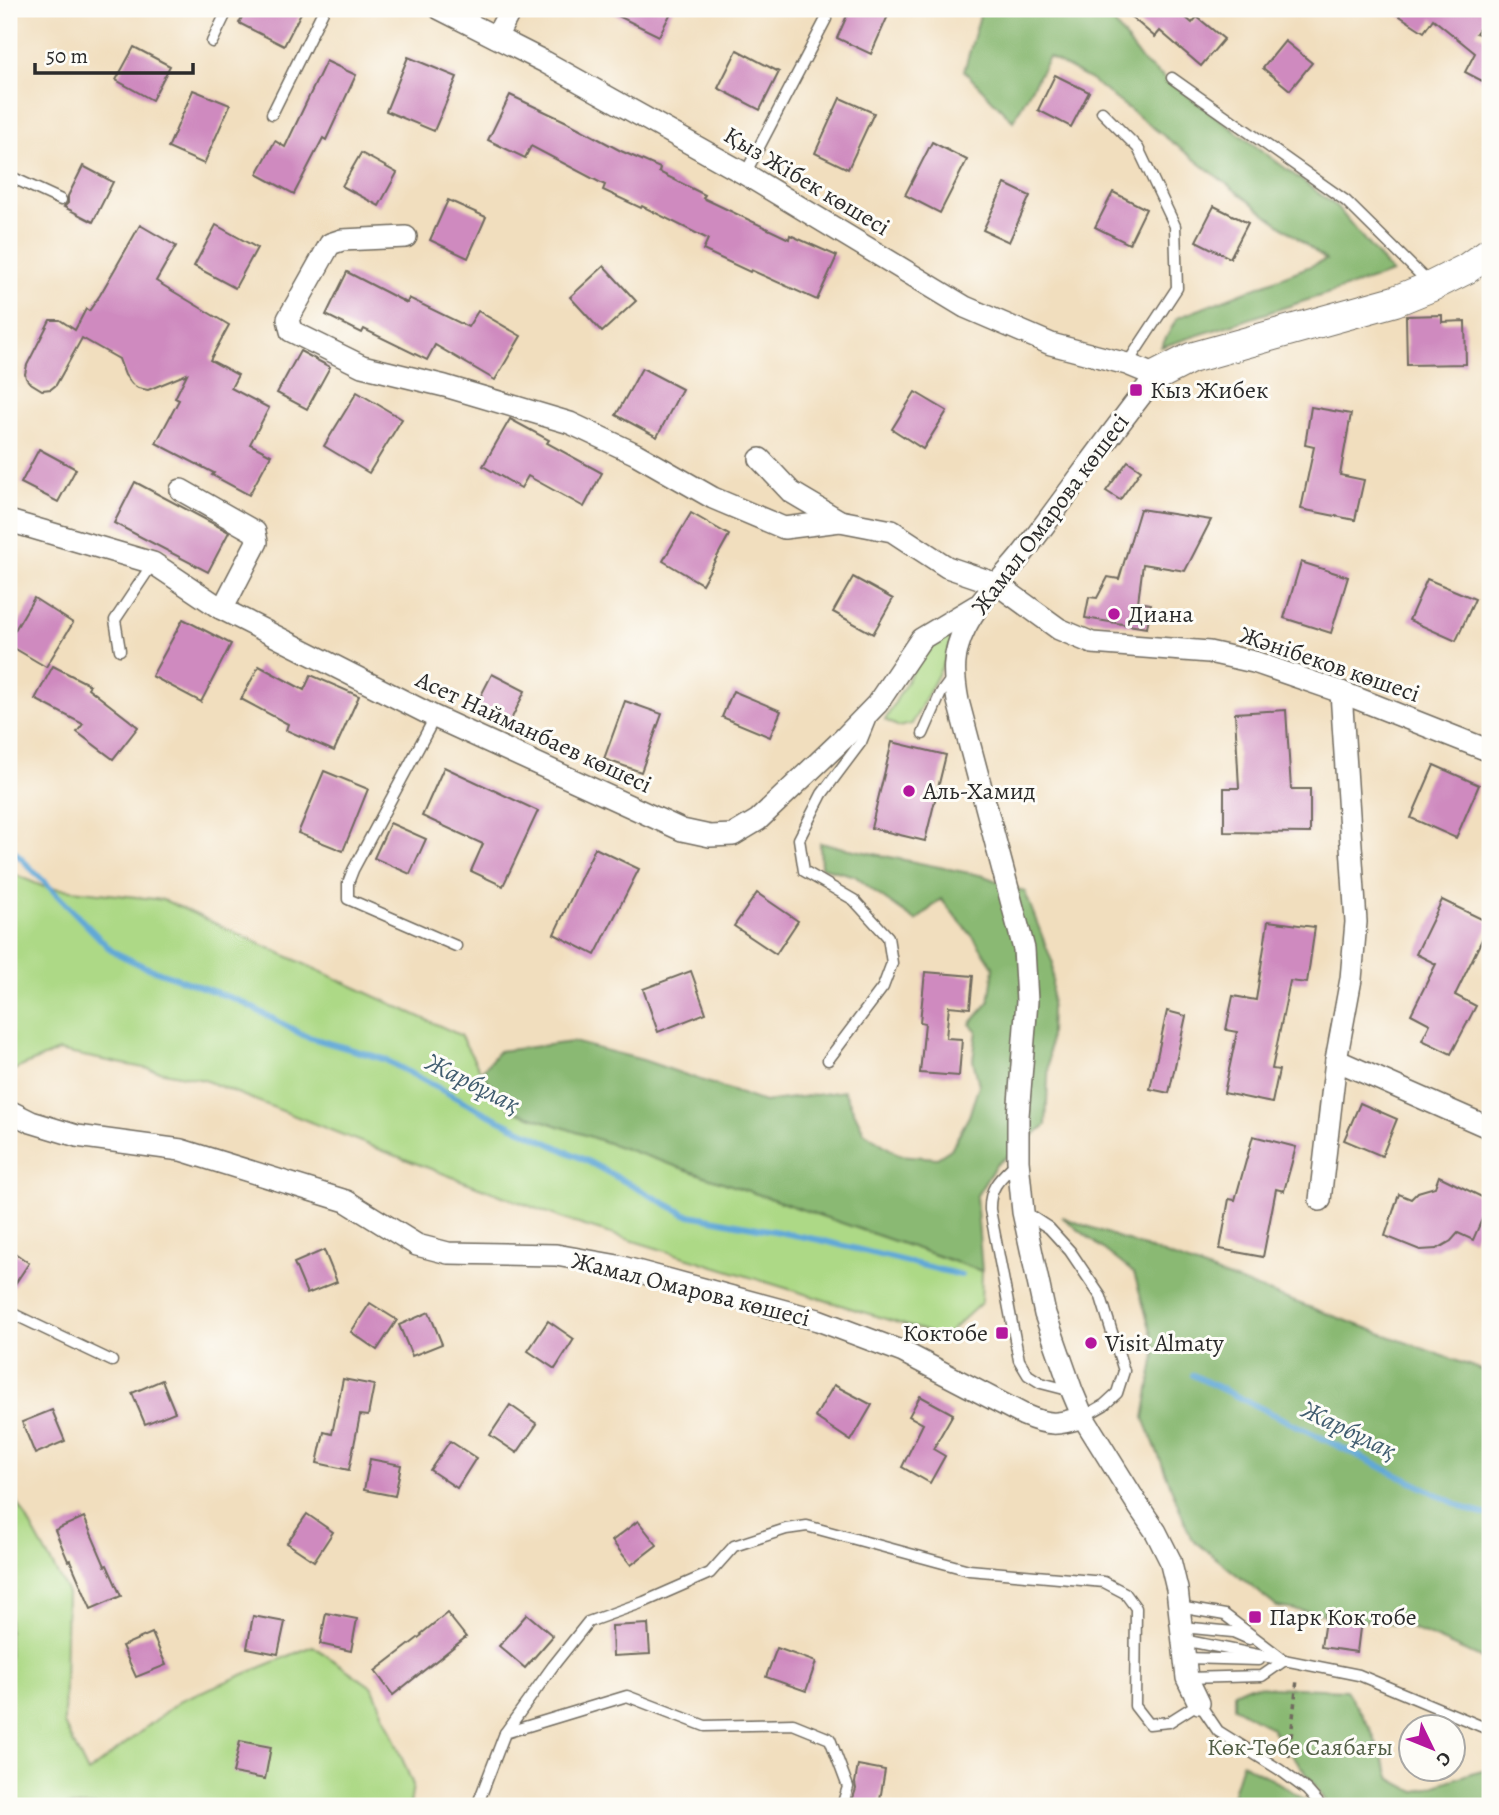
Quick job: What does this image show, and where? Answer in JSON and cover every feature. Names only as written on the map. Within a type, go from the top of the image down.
[{"type":"street","name":"Қыз Жібек көшесі","points":[[440,9],[545,62],[745,174],[965,307],[1051,344],[1127,364],[1156,376]]},
{"type":"street","points":[[496,37],[511,9]]},
{"type":"street","points":[[406,237],[342,240],[330,244],[288,319],[291,331],[362,366],[445,386],[570,423],[636,454],[713,498],[784,528],[840,521],[892,531],[947,567],[997,584]]},
{"type":"street","name":"Жамал Омарова көшесі","points":[[1199,1703],[1183,1642],[1177,1589],[1170,1560],[1156,1532],[1083,1417],[1045,1314],[1023,1212],[1018,1161],[1018,1116],[1027,1001],[1024,949],[958,701],[953,676],[955,653],[978,605],[1023,554],[1113,430],[1156,376],[1191,358],[1395,301],[1466,269],[1490,252]]},
{"type":"street","points":[[760,459],[791,492],[840,521]]},
{"type":"street","points":[[181,490],[255,532],[257,542],[227,600],[220,608]]},
{"type":"street","name":"Асет Найманбаев көшесі","points":[[9,522],[153,563],[220,608],[435,717],[682,830],[710,836],[733,835],[758,820],[877,704],[921,639],[978,605]]},
{"type":"street","name":"Жәнібеков көшесі","points":[[997,584],[1059,629],[1092,643],[1209,652],[1254,662],[1341,692],[1490,751]]},
{"type":"street","points":[[1320,1200],[1336,1060],[1351,979],[1356,922],[1341,692]]},
{"type":"street","points":[[1336,1060],[1490,1128]]},
{"type":"street","name":"Жамал Омарова көшесі","points":[[9,1111],[31,1122],[77,1136],[181,1150],[346,1201],[417,1245],[448,1253],[556,1255],[618,1266],[818,1320],[903,1352],[1042,1423],[1062,1423],[1083,1417]]},
{"type":"lane","points":[[212,42],[228,9]]},
{"type":"lane","points":[[272,114],[324,9]]},
{"type":"lane","points":[[745,174],[826,19]]},
{"type":"lane","points":[[1172,78],[1346,201],[1432,286]]},
{"type":"lane","points":[[1102,112],[1138,148],[1175,226],[1177,288],[1127,364]]},
{"type":"lane","points":[[9,176],[61,200]]},
{"type":"lane","points":[[120,650],[115,620],[153,563]]},
{"type":"lane","points":[[923,734],[941,693],[953,676]]},
{"type":"lane","points":[[828,1060],[883,987],[892,963],[888,937],[854,900],[804,871],[799,839],[822,794],[861,742],[877,704]]},
{"type":"lane","points":[[435,717],[353,870],[348,883],[348,899],[456,946]]},
{"type":"lane","points":[[1018,1161],[995,1183],[989,1198],[1019,1360],[1028,1375],[1041,1383],[1072,1391]]},
{"type":"lane","points":[[1023,1212],[1049,1228],[1070,1251],[1101,1297],[1124,1371],[1117,1393],[1104,1405],[1083,1417]]},
{"type":"lane","points":[[9,1312],[112,1361]]},
{"type":"lane","points":[[477,1806],[505,1733],[589,1622],[644,1602],[710,1573],[734,1546],[786,1529],[807,1526],[969,1570],[1104,1582],[1125,1593],[1136,1608],[1135,1706],[1149,1724],[1170,1722],[1199,1703],[1217,1731],[1289,1777],[1307,1790],[1321,1806]]},
{"type":"lane","points":[[1183,1642],[1225,1615],[1286,1661]]},
{"type":"lane","points":[[1183,1642],[1233,1632],[1264,1645]]},
{"type":"lane","points":[[1183,1642],[1286,1661]]},
{"type":"lane","points":[[1183,1642],[1262,1676],[1286,1661]]},
{"type":"lane","points":[[1183,1642],[1359,1675],[1490,1730]]},
{"type":"lane","points":[[505,1733],[626,1696],[705,1726],[793,1724],[830,1739],[848,1787],[842,1806]]},
{"type":"path","points":[[1289,1760],[1297,1679]]},
{"type":"green space","points":[[975,9],[1104,9],[1143,62],[1336,206],[1392,273],[1161,347],[1177,318],[1326,260],[1091,80],[1049,57],[1013,121],[964,71],[981,12]]},
{"type":"green space","points":[[965,618],[912,724],[899,727],[885,720],[920,658]]},
{"type":"green space","points":[[820,843],[984,876],[1025,892],[1053,964],[1046,1125],[995,1166],[976,1197],[982,1271],[512,1110],[481,1072],[499,1051],[573,1042],[643,1060],[764,1102],[844,1091],[864,1132],[899,1155],[937,1158],[951,1149],[969,1116],[979,1085],[973,1060],[977,1031],[970,1024],[989,1002],[994,968],[974,938],[941,899],[916,921],[855,876],[821,867]]},
{"type":"green space","points":[[9,872],[44,887],[164,900],[460,1035],[481,1072],[512,1110],[982,1271],[981,1303],[944,1337],[572,1222],[204,1080],[58,1051],[9,1072]]},
{"type":"green space","points":[[1062,1217],[1490,1373],[1490,1662],[1409,1627],[1277,1607],[1191,1538],[1144,1418],[1156,1349],[1134,1273]]},
{"type":"green space","points":[[9,1487],[67,1591],[64,1724],[88,1773],[181,1700],[313,1646],[373,1688],[413,1785],[410,1806],[9,1806]]},
{"type":"green space","name":"Көк-Төбе Саябағы","points":[[1247,1686],[1346,1690],[1370,1728],[1391,1779],[1415,1792],[1439,1784],[1468,1784],[1468,1774],[1490,1768],[1490,1806],[1329,1806],[1271,1728],[1234,1707],[1234,1692]]},
{"type":"green space","points":[[1242,1763],[1279,1783],[1310,1806],[1229,1806]]},
{"type":"building","points":[[246,9],[303,9],[284,46],[239,23]]},
{"type":"building","points":[[604,9],[673,9],[659,36]]},
{"type":"building","points":[[850,9],[891,9],[871,54],[837,38]]},
{"type":"building","points":[[1122,9],[1176,9],[1192,23],[1197,17],[1224,39],[1201,66],[1160,31],[1155,37]]},
{"type":"building","points":[[1389,9],[1480,9],[1489,16],[1476,33],[1484,37],[1490,25],[1490,85],[1465,72],[1475,53],[1433,19],[1424,32]]},
{"type":"building","points":[[1285,41],[1312,63],[1290,90],[1263,68]]},
{"type":"building","points":[[134,47],[170,66],[152,100],[116,80]]},
{"type":"building","points":[[737,50],[779,72],[760,110],[718,88]]},
{"type":"building","points":[[408,57],[457,77],[434,131],[386,111]]},
{"type":"building","points":[[326,61],[356,75],[326,140],[323,138],[294,194],[257,174],[275,141],[285,147]]},
{"type":"building","points":[[1055,75],[1089,92],[1071,127],[1038,110]]},
{"type":"building","points":[[193,90],[230,105],[204,164],[168,148]]},
{"type":"building","points":[[510,95],[660,168],[659,172],[705,195],[703,198],[789,239],[790,235],[837,256],[817,300],[703,250],[708,239],[603,190],[605,185],[531,146],[525,158],[488,140]]},
{"type":"building","points":[[840,98],[874,113],[848,169],[815,153]]},
{"type":"building","points":[[932,142],[967,160],[940,213],[905,195]]},
{"type":"building","points":[[361,153],[397,173],[379,206],[342,186]]},
{"type":"building","points":[[83,166],[113,182],[93,222],[64,207]]},
{"type":"building","points":[[1005,184],[1030,196],[1009,242],[983,230]]},
{"type":"building","points":[[1113,192],[1146,209],[1129,244],[1095,227]]},
{"type":"building","points":[[448,200],[486,217],[468,258],[430,240]]},
{"type":"building","points":[[1214,206],[1248,223],[1230,258],[1196,241]]},
{"type":"building","points":[[140,225],[176,246],[156,281],[229,325],[210,360],[238,375],[231,388],[269,408],[250,444],[271,455],[249,495],[212,475],[214,473],[156,443],[179,400],[175,398],[187,374],[148,390],[138,388],[125,375],[119,359],[82,338],[56,385],[51,389],[42,390],[26,378],[27,365],[50,320],[60,320],[75,330],[86,309],[89,311],[100,295]]},
{"type":"building","points":[[216,225],[257,248],[235,288],[194,266]]},
{"type":"building","points":[[604,266],[636,301],[602,332],[570,297]]},
{"type":"building","points":[[347,272],[407,303],[409,298],[468,327],[478,311],[521,336],[495,380],[435,345],[427,360],[364,329],[362,333],[326,315]]},
{"type":"building","points":[[1442,315],[1442,322],[1465,321],[1466,364],[1407,365],[1406,316]]},
{"type":"building","points":[[300,351],[330,367],[307,409],[277,393]]},
{"type":"building","points":[[642,368],[682,389],[657,437],[616,415]]},
{"type":"building","points":[[357,392],[402,419],[369,473],[324,446]]},
{"type":"building","points":[[915,392],[947,411],[923,449],[892,429]]},
{"type":"building","points":[[1311,407],[1351,414],[1340,475],[1364,480],[1355,520],[1301,509],[1314,447],[1305,445]]},
{"type":"building","points":[[510,419],[602,473],[584,507],[528,476],[521,488],[483,466]]},
{"type":"building","points":[[39,449],[76,469],[58,502],[21,483]]},
{"type":"building","points":[[1128,461],[1141,470],[1120,500],[1106,491]]},
{"type":"building","points":[[135,482],[229,532],[208,572],[114,523]]},
{"type":"building","points":[[1140,509],[1211,520],[1185,571],[1143,564],[1138,602],[1151,604],[1147,628],[1085,618],[1089,597],[1097,598],[1108,577],[1119,579]]},
{"type":"building","points":[[691,513],[729,535],[702,584],[663,561]]},
{"type":"building","points":[[1301,562],[1348,577],[1331,633],[1284,618]]},
{"type":"building","points":[[853,577],[893,599],[873,634],[833,612]]},
{"type":"building","points":[[1427,579],[1475,599],[1456,641],[1409,620]]},
{"type":"building","points":[[34,598],[73,623],[46,667],[9,645],[9,640]]},
{"type":"building","points":[[183,619],[231,644],[201,702],[152,676]]},
{"type":"building","points":[[53,666],[90,685],[88,688],[138,727],[113,759],[77,732],[83,724],[35,699]]},
{"type":"building","points":[[259,666],[304,690],[311,675],[359,696],[334,751],[286,730],[288,724],[241,699]]},
{"type":"building","points":[[492,674],[525,691],[508,726],[474,709]]},
{"type":"building","points":[[733,691],[781,711],[770,737],[722,717]]},
{"type":"building","points":[[625,701],[662,714],[641,772],[604,759]]},
{"type":"building","points":[[1286,710],[1291,789],[1310,789],[1310,833],[1224,832],[1224,788],[1239,788],[1235,713]]},
{"type":"building","name":"Аль-Хамид","points":[[892,742],[946,755],[925,841],[871,828]]},
{"type":"building","points":[[1434,765],[1479,785],[1456,838],[1411,818]]},
{"type":"building","points":[[444,767],[538,811],[503,886],[471,871],[483,844],[422,816]]},
{"type":"building","points":[[324,771],[368,789],[343,851],[298,833]]},
{"type":"building","points":[[390,823],[426,839],[410,874],[374,858]]},
{"type":"building","points":[[595,848],[639,869],[595,955],[554,934]]},
{"type":"building","points":[[757,893],[798,921],[776,954],[734,926]]},
{"type":"building","points":[[1442,900],[1490,923],[1455,995],[1476,1006],[1451,1054],[1422,1040],[1430,1024],[1411,1014],[1436,964],[1416,954]]},
{"type":"building","points":[[1268,921],[1315,927],[1307,983],[1290,981],[1272,1069],[1279,1070],[1272,1103],[1224,1093],[1237,1032],[1226,1030],[1233,996],[1256,1000]]},
{"type":"building","points":[[691,971],[706,1013],[658,1032],[643,989]]},
{"type":"building","points":[[925,972],[973,976],[970,1008],[949,1006],[946,1038],[962,1039],[959,1076],[920,1073],[925,1023],[920,1022]]},
{"type":"building","points":[[1167,1011],[1186,1016],[1169,1093],[1150,1089]]},
{"type":"building","points":[[1360,1103],[1397,1119],[1382,1156],[1344,1140]]},
{"type":"building","points":[[1253,1136],[1296,1147],[1284,1191],[1276,1189],[1263,1257],[1220,1249],[1229,1199],[1235,1200]]},
{"type":"building","points":[[1439,1176],[1490,1201],[1473,1240],[1458,1233],[1451,1241],[1437,1249],[1420,1250],[1385,1236],[1399,1194],[1411,1199],[1418,1192],[1435,1187]]},
{"type":"building","points":[[9,1249],[29,1263],[9,1293]]},
{"type":"building","points":[[324,1250],[337,1282],[307,1294],[294,1263]]},
{"type":"building","points":[[370,1303],[397,1320],[377,1350],[351,1332]]},
{"type":"building","points":[[429,1312],[442,1344],[412,1356],[399,1325]]},
{"type":"building","points":[[548,1321],[574,1339],[555,1369],[528,1351]]},
{"type":"building","points":[[343,1379],[374,1385],[368,1416],[360,1415],[349,1470],[317,1463],[324,1432],[332,1434]]},
{"type":"building","points":[[162,1380],[175,1412],[145,1424],[132,1393]]},
{"type":"building","points":[[834,1385],[872,1405],[851,1441],[815,1417]]},
{"type":"building","points":[[920,1396],[953,1414],[933,1449],[945,1456],[930,1483],[902,1467],[923,1424],[909,1416]]},
{"type":"building","points":[[510,1405],[537,1424],[517,1453],[490,1435]]},
{"type":"building","points":[[52,1410],[65,1441],[35,1454],[22,1422]]},
{"type":"building","points":[[450,1441],[476,1458],[457,1488],[430,1470]]},
{"type":"building","points":[[370,1459],[401,1465],[395,1496],[364,1490]]},
{"type":"building","points":[[307,1514],[333,1532],[314,1561],[287,1543]]},
{"type":"building","points":[[84,1517],[121,1596],[91,1609],[55,1530]]},
{"type":"building","points":[[638,1521],[657,1545],[631,1565],[612,1541]]},
{"type":"building","points":[[326,1613],[357,1619],[351,1651],[320,1644]]},
{"type":"building","points":[[447,1613],[466,1637],[393,1695],[375,1671]]},
{"type":"building","points":[[527,1614],[553,1636],[525,1668],[499,1646]]},
{"type":"building","points":[[1326,1614],[1361,1620],[1357,1652],[1321,1647]]},
{"type":"building","points":[[253,1616],[285,1622],[278,1654],[247,1648]]},
{"type":"building","points":[[648,1624],[650,1654],[613,1656],[612,1626]]},
{"type":"building","points":[[152,1633],[166,1665],[136,1677],[122,1646]]},
{"type":"building","points":[[777,1648],[816,1662],[806,1691],[766,1677]]},
{"type":"building","points":[[240,1741],[271,1747],[265,1779],[233,1773]]},
{"type":"building","points":[[858,1765],[885,1770],[879,1806],[851,1804],[856,1789]]},
{"type":"waterway","name":"Жарбұлақ","points":[[9,846],[112,951],[143,966],[240,1001],[305,1036],[384,1059],[485,1113],[587,1161],[685,1214],[820,1240],[961,1275]]},
{"type":"waterway","name":"Жарбұлақ","points":[[1193,1375],[1469,1510],[1490,1516]]},
{"type":"place","name":"Кыз Жибек","points":[[1136,390]]},
{"type":"place","name":"Диана","points":[[1114,614]]},
{"type":"place","name":"Аль-Хамид","points":[[909,791]]},
{"type":"place","name":"Коктобе","points":[[1002,1333]]},
{"type":"place","name":"Visit Almaty","points":[[1091,1343]]},
{"type":"place","name":"Парк Кок тобе","points":[[1255,1617]]}]
